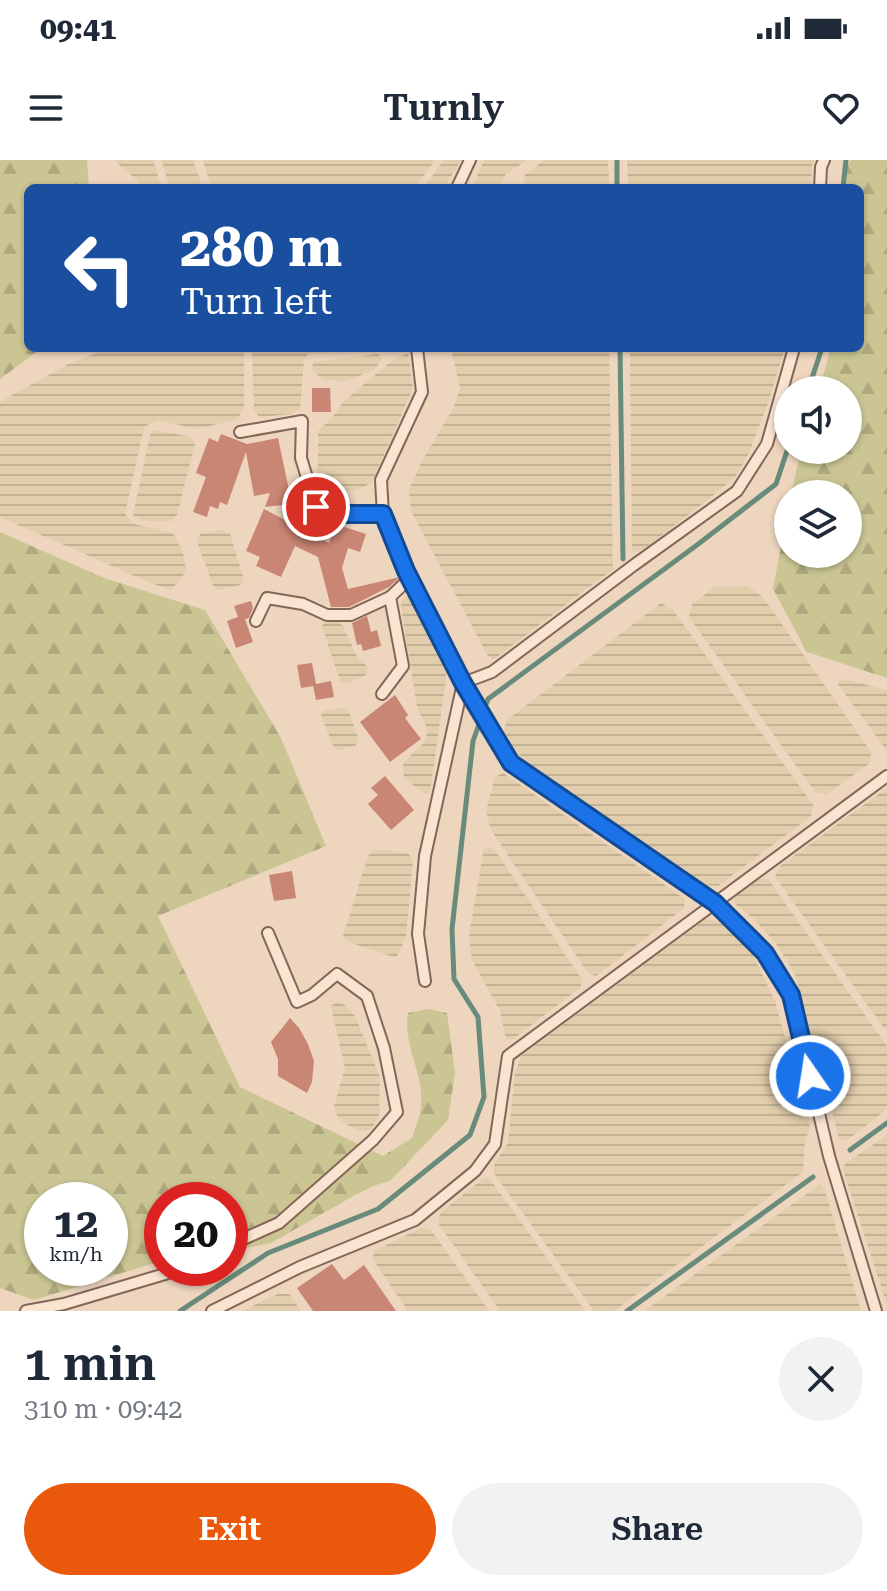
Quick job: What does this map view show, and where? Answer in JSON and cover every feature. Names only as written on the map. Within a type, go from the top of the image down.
[{"type":"lane","points":[[459,184],[470,160]]},
{"type":"lane","points":[[820,184],[824,160]]},
{"type":"lane","points":[[417,352],[422,392],[381,480],[383,514],[410,578],[463,683],[511,763],[715,903],[765,953],[791,995],[829,1156],[876,1311]]},
{"type":"lane","points":[[463,683],[492,672],[737,491],[767,444],[793,352]]},
{"type":"lane","points":[[240,432],[302,421],[301,458],[316,507],[337,514],[383,514]]},
{"type":"lane","points":[[256,621],[267,598],[303,604],[327,615],[351,615],[390,597],[410,578]]},
{"type":"lane","points":[[382,694],[403,666],[390,597]]},
{"type":"lane","points":[[425,981],[418,934],[425,856],[463,683]]},
{"type":"lane","points":[[212,1311],[300,1267],[415,1220],[475,1171],[495,1144],[508,1056],[887,776]]},
{"type":"lane","points":[[248,1237],[279,1223],[373,1140],[397,1112],[384,1048],[367,996],[337,974],[312,995],[297,1002],[268,933]]},
{"type":"lane","points":[[26,1311],[64,1304],[144,1280]]},
{"type":"shaded area","points":[[117,160],[153,160],[161,184],[140,184]]},
{"type":"shaded area","points":[[162,160],[193,160],[202,184],[168,184]]},
{"type":"shaded area","points":[[203,160],[435,160],[418,184],[210,184]]},
{"type":"shaded area","points":[[444,160],[461,160],[446,184],[426,184]]},
{"type":"shaded area","points":[[484,160],[527,160],[506,174],[500,184],[474,184]]},
{"type":"shaded area","points":[[544,160],[608,160],[609,184],[525,184],[525,175]]},
{"type":"shaded area","points":[[627,160],[815,160],[811,184],[628,184]]},
{"type":"shaded area","points":[[99,352],[244,352],[244,405],[238,419],[197,429],[157,420],[144,427],[125,514],[134,524],[173,533],[183,553],[186,572],[171,590],[0,517],[0,402],[70,363]]},
{"type":"shaded area","points":[[252,352],[339,352],[308,354],[304,360],[300,409],[291,414],[259,417],[254,409]]},
{"type":"shaded area","points":[[452,352],[609,352],[613,569],[494,659],[488,656],[411,511],[409,489],[454,407],[460,388]]},
{"type":"shaded area","points":[[630,352],[784,352],[748,455],[736,476],[637,552],[632,549]]},
{"type":"shaded area","points":[[408,353],[413,388],[372,482],[359,490],[337,493],[323,488],[318,472],[318,431],[343,402],[394,359]]},
{"type":"shaded area","points":[[378,354],[382,359],[375,369],[347,381],[324,380],[312,370],[313,362]]},
{"type":"shaded area","points":[[155,430],[191,437],[195,444],[177,515],[172,521],[141,521],[133,515],[150,435]]},
{"type":"shaded area","points":[[220,530],[230,534],[244,580],[240,585],[218,590],[213,585],[197,542],[200,534]]},
{"type":"shaded area","points":[[747,586],[763,597],[871,752],[870,763],[827,794],[815,792],[689,617],[692,605],[714,587]]},
{"type":"shaded area","points":[[410,596],[447,671],[430,792],[425,794],[404,778],[403,763],[425,742],[428,730],[417,707],[402,613],[401,602]]},
{"type":"shaded area","points":[[661,603],[673,610],[813,805],[811,816],[718,886],[707,885],[524,761],[504,731],[507,720]]},
{"type":"shaded area","points":[[326,622],[339,622],[343,626],[358,659],[368,667],[366,675],[347,684],[340,681],[322,626]]},
{"type":"shaded area","points":[[844,679],[887,690],[887,751],[837,683]]},
{"type":"shaded area","points":[[343,707],[349,712],[359,740],[355,746],[339,750],[334,748],[321,715],[324,711]]},
{"type":"shaded area","points":[[503,773],[685,899],[684,908],[596,976],[588,973],[491,830],[486,811],[495,777]]},
{"type":"shaded area","points":[[887,788],[887,1032],[775,877],[780,866]]},
{"type":"shaded area","points":[[493,847],[582,980],[580,988],[513,1039],[506,1039],[500,1011],[472,960],[469,936],[484,848]]},
{"type":"shaded area","points":[[375,849],[408,853],[413,860],[406,937],[397,956],[349,942],[343,936],[368,856]]},
{"type":"shaded area","points":[[760,879],[768,879],[887,1046],[887,1109],[846,1141],[839,1138],[795,974],[775,942],[735,904],[734,897]]},
{"type":"shaded area","points":[[706,919],[719,922],[750,949],[775,1001],[810,1128],[805,1141],[803,1172],[614,1311],[594,1311],[493,1172],[508,1143],[515,1072],[522,1055]]},
{"type":"shaded area","points":[[337,1002],[345,1005],[355,1016],[380,1077],[379,1116],[371,1130],[359,1131],[338,1119],[334,1106],[345,1068],[331,1006]]},
{"type":"shaded area","points":[[887,1135],[887,1305],[843,1169],[845,1164]]},
{"type":"shaded area","points":[[484,1178],[490,1179],[585,1311],[500,1311],[438,1223],[440,1213]]},
{"type":"shaded area","points":[[819,1185],[824,1188],[861,1311],[644,1311]]},
{"type":"shaded area","points":[[421,1228],[430,1229],[489,1311],[408,1311],[372,1258],[376,1250]]},
{"type":"shaded area","points":[[278,1294],[289,1294],[301,1311],[242,1311]]},
{"type":"green space","points":[[0,160],[87,160],[89,184],[24,184],[24,352],[37,352],[0,379]]},
{"type":"green space","points":[[851,160],[887,160],[887,678],[807,652],[773,589],[777,568],[862,568],[862,480],[794,480],[798,464],[862,464],[862,376],[823,376],[830,352],[864,352],[864,184],[846,184],[847,166]]},
{"type":"green space","points":[[0,532],[104,578],[205,610],[281,738],[326,846],[158,916],[240,1087],[383,1156],[412,1138],[420,1111],[420,1083],[408,1036],[408,1013],[429,1009],[447,1013],[455,1073],[448,1120],[390,1181],[355,1195],[271,1243],[248,1247],[248,1182],[144,1182],[144,1266],[128,1271],[128,1182],[24,1182],[24,1286],[80,1286],[34,1300],[0,1288]]},
{"type":"building","points":[[312,388],[330,388],[331,412],[312,412]]},
{"type":"building","points":[[221,434],[247,444],[278,438],[292,504],[265,507],[270,493],[254,496],[246,452],[227,505],[220,502],[218,509],[210,506],[207,517],[193,512],[206,477],[196,473],[209,438],[218,442]]},
{"type":"building","points":[[264,509],[329,543],[335,524],[366,534],[360,552],[348,548],[342,568],[348,589],[400,577],[389,587],[349,607],[331,607],[318,557],[295,546],[281,577],[256,566],[260,557],[246,551]]},
{"type":"building","points":[[251,601],[253,608],[249,618],[245,619],[253,642],[236,648],[227,621],[238,617],[234,606]]},
{"type":"building","points":[[367,616],[371,632],[377,630],[381,646],[363,651],[361,644],[357,645],[352,623]]},
{"type":"building","points":[[312,663],[316,684],[331,681],[334,697],[316,700],[313,686],[301,688],[297,665]]},
{"type":"building","points":[[395,695],[408,715],[405,718],[421,739],[390,762],[360,722]]},
{"type":"building","points":[[385,776],[414,810],[391,830],[368,804],[378,795],[371,788]]},
{"type":"building","points":[[292,871],[296,898],[274,901],[269,875]]},
{"type":"building","points":[[290,1018],[308,1044],[314,1061],[312,1082],[307,1093],[278,1076],[278,1059],[271,1042]]},
{"type":"building","points":[[332,1264],[344,1280],[364,1265],[396,1311],[313,1311],[297,1288]]},
{"type":"waterway","points":[[617,160],[617,184]]},
{"type":"waterway","points":[[843,184],[846,160]]},
{"type":"waterway","points":[[620,352],[623,559]]},
{"type":"waterway","points":[[813,376],[821,352]]},
{"type":"waterway","points":[[180,1311],[268,1253],[378,1209],[470,1135],[484,1097],[478,1017],[454,979],[452,929],[473,741],[488,699],[776,484],[783,464]]},
{"type":"waterway","points":[[850,1150],[887,1123]]},
{"type":"waterway","points":[[627,1311],[813,1177]]},
{"type":"route","points":[[316,507],[337,514],[383,514],[406,571],[463,683],[511,763],[715,903],[765,953],[791,995],[810,1076]]}]
